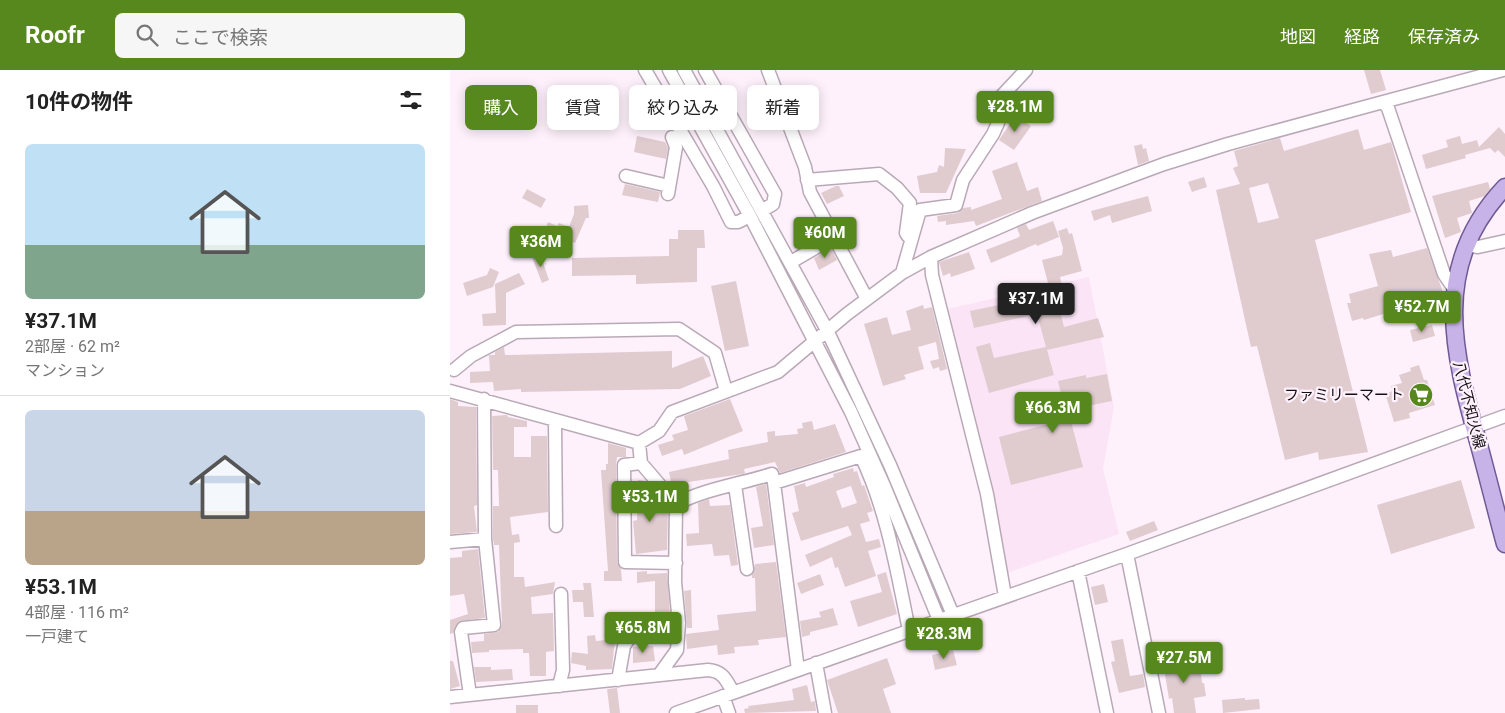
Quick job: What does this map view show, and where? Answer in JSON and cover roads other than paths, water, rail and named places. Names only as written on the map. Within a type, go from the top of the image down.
[{"type":"main road","name":"八代不知火線","points":[[1505,187],[1481,219],[1467,245],[1455,290],[1454,344],[1505,544]]},
{"type":"street","points":[[626,176],[668,190],[676,147],[645,70]]},
{"type":"street","points":[[669,70],[816,340],[939,620]]},
{"type":"street","points":[[684,70],[763,210],[827,330],[890,465],[954,614]]},
{"type":"street","points":[[706,70],[775,194],[773,204],[763,210]]},
{"type":"street","points":[[768,70],[805,167],[806,180],[810,192],[867,299]]},
{"type":"street","points":[[902,273],[920,210],[956,205],[963,180],[994,134],[998,123],[996,102],[1026,70]]},
{"type":"street","points":[[726,391],[715,353],[679,329],[516,332],[452,368],[457,372],[453,392],[639,443],[659,431],[672,412],[778,372],[867,299],[902,273],[931,256],[1032,213],[1147,170],[1228,144],[1502,70]]},
{"type":"street","points":[[1383,102],[1388,108],[1444,274],[1455,290]]},
{"type":"street","points":[[672,135],[731,222],[738,222],[750,216]]},
{"type":"street","points":[[806,180],[879,174],[897,188],[910,203],[906,233],[911,240]]},
{"type":"street","points":[[791,262],[834,237]]},
{"type":"street","points":[[1467,245],[1478,247],[1505,241]]},
{"type":"street","points":[[931,256],[932,275],[987,494],[1005,596]]},
{"type":"street","points":[[470,695],[461,632],[463,628],[494,625],[484,539],[484,399]]},
{"type":"street","points":[[676,713],[1127,554],[1505,416]]},
{"type":"street","points":[[555,421],[556,526]]},
{"type":"street","points":[[639,443],[641,463],[676,504],[679,623],[677,650],[659,675]]},
{"type":"street","points":[[774,483],[865,455]]},
{"type":"street","points":[[641,463],[624,465],[625,562],[676,562]]},
{"type":"street","points":[[676,504],[697,493],[735,485],[772,474],[798,670]]},
{"type":"street","points":[[735,485],[747,569]]},
{"type":"street","points":[[880,489],[909,630]]},
{"type":"street","points":[[450,542],[484,539]]},
{"type":"street","points":[[1127,554],[1160,713]]},
{"type":"street","points":[[1078,571],[1107,713]]},
{"type":"street","points":[[559,686],[563,670],[561,594]]},
{"type":"street","points":[[618,680],[624,646],[630,637]]},
{"type":"street","points":[[816,663],[825,713]]},
{"type":"street","points":[[450,697],[714,670],[724,676],[730,713]]},
{"type":"place","name":"ファミリーマート","points":[[1421,395]]}]
